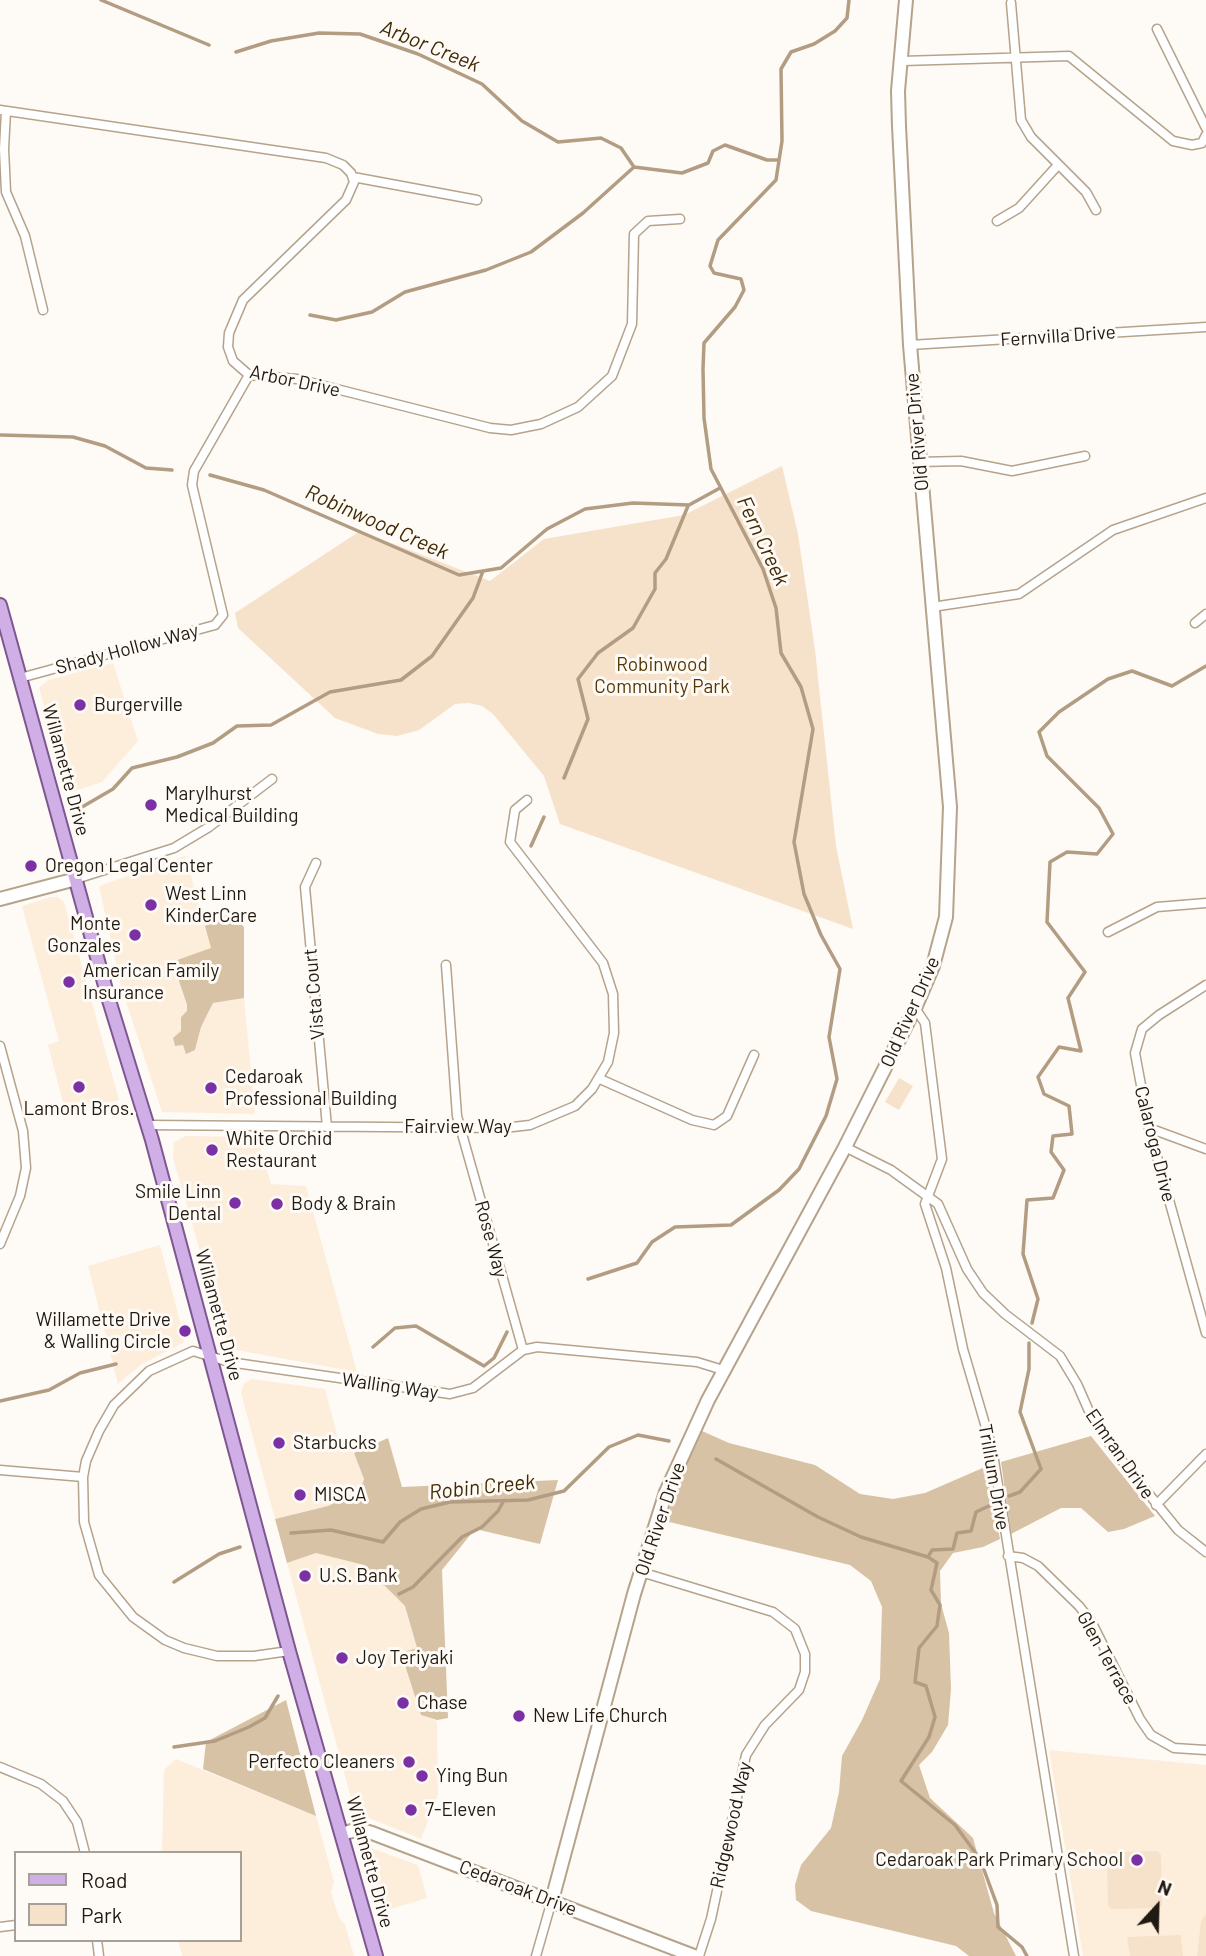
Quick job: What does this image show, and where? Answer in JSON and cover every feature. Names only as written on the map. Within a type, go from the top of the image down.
[{"type":"main road","name":"Willamette Drive","points":[[0,605],[147,1125],[289,1651],[376,1956]]},
{"type":"street","name":"Old River Drive","points":[[537,1956],[641,1572],[667,1492],[723,1370],[845,1147],[915,1008],[940,943],[948,907],[950,807],[910,345],[899,115],[905,0]]},
{"type":"street","points":[[1011,3],[1021,120],[1031,137],[1086,192],[1096,209]]},
{"type":"street","points":[[1157,29],[1206,128]]},
{"type":"street","points":[[902,61],[1069,56],[1173,141],[1192,145],[1202,143],[1206,137]]},
{"type":"street","points":[[43,310],[25,236],[6,192],[3,110],[326,158],[343,165],[353,177],[477,200]]},
{"type":"street","points":[[998,221],[1019,208],[1058,166]]},
{"type":"street","name":"Arbor Drive","points":[[353,177],[352,189],[346,200],[260,280],[237,312],[229,333],[228,346],[233,360],[249,375],[297,379],[490,428],[511,430],[541,424],[578,407],[612,376],[632,324],[634,234],[648,221],[680,219]]},
{"type":"street","name":"Fernvilla Drive","points":[[910,345],[1206,327]]},
{"type":"street","name":"Shady Hollow Way","points":[[20,678],[215,625],[223,615],[193,492],[194,471],[249,375]]},
{"type":"street","points":[[919,461],[961,461],[1012,471],[1085,456]]},
{"type":"street","points":[[932,607],[1019,594],[1113,530],[1206,499]]},
{"type":"street","points":[[1195,623],[1206,614]]},
{"type":"street","points":[[0,900],[177,847],[209,827],[272,779]]},
{"type":"street","name":"Fairview Way","points":[[147,1125],[512,1128],[554,1118],[576,1106],[600,1079],[608,1062],[614,1033],[610,979],[603,963],[510,842],[515,810],[527,800]]},
{"type":"street","name":"Vista Court","points":[[316,863],[305,887],[327,1127]]},
{"type":"street","points":[[1108,932],[1157,908],[1206,903]]},
{"type":"street","name":"Rose Way","points":[[446,965],[457,1112],[523,1350]]},
{"type":"street","name":"Calaroga Drive","points":[[1206,985],[1159,1014],[1142,1029],[1135,1053],[1149,1128],[1206,1333]]},
{"type":"street","name":"Trillium Drive","points":[[915,1008],[925,1023],[942,1159],[925,1204],[946,1268],[963,1349],[992,1448],[1074,1956]]},
{"type":"street","points":[[0,1046],[23,1131],[26,1168],[20,1196],[0,1244]]},
{"type":"street","points":[[600,1079],[692,1120],[714,1125],[727,1116],[754,1055]]},
{"type":"street","points":[[1149,1128],[1206,1149]]},
{"type":"street","name":"Elmran Drive","points":[[845,1147],[885,1166],[929,1195],[943,1214],[972,1278],[1004,1314],[1060,1356],[1097,1427],[1156,1505],[1187,1539],[1206,1552]]},
{"type":"street","points":[[523,1350],[537,1347],[568,1348],[696,1362],[723,1370]]},
{"type":"street","name":"Walling Way","points":[[83,1476],[99,1431],[130,1386],[176,1357],[193,1351],[229,1362],[450,1394],[482,1383],[523,1350]]},
{"type":"street","points":[[1156,1505],[1206,1454]]},
{"type":"street","points":[[0,1469],[83,1476],[84,1522],[92,1558],[108,1588],[133,1618],[165,1640],[204,1654],[254,1656],[289,1651]]},
{"type":"street","name":"Glen Terrace","points":[[1008,1556],[1023,1558],[1038,1566],[1091,1620],[1140,1719],[1151,1735],[1174,1748],[1206,1750]]},
{"type":"street","name":"Ridgewood Way","points":[[641,1572],[773,1612],[794,1629],[805,1654],[805,1672],[799,1690],[765,1725],[747,1755],[711,1919],[699,1956]]},
{"type":"street","points":[[0,1767],[41,1784],[69,1807],[84,1851]]},
{"type":"street","name":"Cedaroak Drive","points":[[342,1834],[358,1829],[372,1833],[694,1956]]},
{"type":"shaded area","points":[[113,663],[138,741],[102,782],[68,793],[39,688],[48,680]]},
{"type":"shaded area","points":[[185,856],[212,948],[169,967],[178,978],[188,1011],[181,1017],[181,1031],[174,1038],[175,1045],[183,1044],[195,1051],[201,1027],[213,1003],[244,998],[255,1114],[162,1112],[121,986],[99,886]]},
{"type":"shaded area","points":[[58,897],[64,902],[119,1100],[66,1114],[48,1045],[59,1041],[22,906]]},
{"type":"shaded area","points":[[230,913],[244,927],[244,998],[213,1003],[201,1027],[195,1050],[186,1054],[183,1045],[175,1046],[173,1038],[181,1031],[181,1017],[187,1011],[187,1005],[178,978],[166,964],[211,948],[205,926]]},
{"type":"shaded area","points":[[186,1136],[257,1137],[271,1184],[306,1186],[357,1372],[231,1349],[227,1345],[173,1158],[174,1142]]},
{"type":"shaded area","points":[[160,1245],[184,1337],[183,1343],[142,1364],[118,1384],[88,1266]]},
{"type":"shaded area","points":[[252,1379],[325,1389],[340,1446],[354,1453],[364,1479],[360,1490],[328,1506],[275,1519],[241,1393],[244,1383]]},
{"type":"shaded area","points":[[702,1431],[729,1443],[815,1465],[860,1494],[893,1499],[925,1493],[985,1467],[1000,1539],[983,1547],[953,1553],[940,1571],[941,1604],[949,1633],[951,1689],[948,1725],[932,1752],[919,1765],[930,1798],[973,1838],[994,1913],[1016,1956],[969,1956],[956,1946],[811,1911],[796,1900],[795,1885],[801,1865],[831,1828],[839,1792],[842,1756],[880,1679],[882,1607],[871,1581],[850,1565],[665,1521],[683,1471]]},
{"type":"shaded area","points":[[1091,1436],[1155,1516],[1124,1529],[1108,1532],[1081,1508],[1061,1508],[1011,1534],[1001,1462]]},
{"type":"shaded area","points":[[388,1438],[402,1487],[558,1480],[540,1544],[475,1529],[442,1570],[448,1718],[437,1720],[421,1715],[401,1653],[417,1648],[405,1606],[364,1565],[316,1553],[287,1563],[275,1519],[328,1506],[360,1490],[364,1479],[354,1453]]},
{"type":"shaded area","points":[[316,1553],[364,1565],[405,1606],[417,1649],[401,1654],[421,1715],[437,1721],[438,1795],[421,1839],[364,1816],[354,1809],[287,1563]]},
{"type":"shaded area","points":[[286,1700],[316,1816],[203,1769],[206,1742]]},
{"type":"shaded area","name":"Cedaroak Park Primary School","points":[[1049,1750],[1206,1765],[1206,1956],[1083,1956]]},
{"type":"shaded area","points":[[176,1759],[316,1816],[334,1882],[331,1892],[339,1918],[345,1924],[354,1956],[182,1956],[178,1942],[242,1942],[242,1851],[162,1851],[164,1770]]},
{"type":"shaded area","points":[[371,1848],[418,1865],[427,1898],[384,1911],[366,1852]]},
{"type":"green space","name":"Robinwood Community Park","points":[[782,466],[798,534],[815,650],[836,846],[853,929],[560,824],[544,776],[493,714],[482,706],[455,704],[419,730],[397,736],[378,734],[335,718],[238,628],[235,613],[360,531],[490,581],[544,539],[684,515]]},
{"type":"green space","points":[[899,1078],[913,1086],[899,1110],[885,1102]]},
{"type":"green space","points":[[1158,1851],[1161,1855],[1162,1905],[1159,1908],[1112,1909],[1108,1906],[1107,1856],[1111,1852]]},
{"type":"green space","points":[[1206,1914],[1206,1956],[1197,1956],[1201,1921]]},
{"type":"green space","points":[[1181,1935],[1183,1956],[1130,1956],[1127,1937]]},
{"type":"waterway","name":"Arbor Creek","points":[[101,0],[209,45]]},
{"type":"waterway","name":"Fern Creek","points":[[588,1279],[637,1263],[652,1242],[675,1227],[731,1225],[779,1190],[799,1169],[826,1116],[837,1079],[829,1037],[840,969],[821,935],[804,894],[794,842],[813,729],[801,687],[781,653],[776,608],[763,569],[711,469],[704,418],[703,369],[704,343],[735,307],[744,290],[741,279],[714,273],[710,266],[718,240],[776,180],[782,141],[781,69],[791,52],[814,44],[835,31],[847,18],[849,0]]},
{"type":"waterway","name":"Arbor Creek","points":[[236,52],[271,41],[319,33],[360,34],[418,54],[482,84],[522,121],[558,142],[601,138],[621,148],[634,167],[682,173],[708,163],[713,151],[725,145],[767,160],[779,160]]},
{"type":"waterway","points":[[310,315],[336,320],[372,312],[405,292],[486,270],[531,252],[583,213],[634,167]]},
{"type":"waterway","name":"Robinwood Creek","points":[[0,435],[73,437],[105,446],[146,468],[172,470]]},
{"type":"waterway","name":"Robinwood Creek","points":[[210,475],[264,490],[459,575],[501,568],[547,529],[585,509],[633,503],[689,505],[720,488]]},
{"type":"waterway","points":[[564,778],[588,719],[578,679],[598,653],[633,628],[655,589],[655,573],[666,559],[688,506]]},
{"type":"waterway","points":[[82,807],[113,789],[132,768],[177,757],[213,743],[237,726],[271,725],[330,692],[401,680],[432,656],[473,598],[483,571]]},
{"type":"waterway","points":[[1032,1323],[1038,1299],[1023,1254],[1027,1200],[1053,1198],[1064,1170],[1051,1152],[1053,1136],[1072,1134],[1069,1106],[1044,1094],[1038,1077],[1059,1047],[1081,1051],[1068,998],[1085,972],[1047,922],[1050,862],[1067,852],[1097,854],[1113,834],[1099,808],[1047,756],[1039,732],[1059,712],[1108,679],[1132,671],[1172,686],[1206,666]]},
{"type":"waterway","points":[[531,846],[544,817]]},
{"type":"waterway","name":"Fern Creek","points":[[373,1347],[395,1328],[416,1326],[484,1366],[494,1358],[507,1332]]},
{"type":"waterway","points":[[1009,1496],[1020,1492],[1041,1469],[1020,1412],[1029,1369],[1029,1343]]},
{"type":"waterway","name":"Fern Creek","points":[[0,1401],[49,1390],[80,1373],[116,1364]]},
{"type":"waterway","name":"Robin Creek","points":[[291,1533],[331,1530],[383,1542],[400,1522],[421,1509],[450,1502],[528,1500],[564,1491],[609,1447],[638,1435],[669,1441]]},
{"type":"waterway","name":"Robin Creek","points":[[716,1459],[818,1517],[861,1537],[928,1557]]},
{"type":"waterway","points":[[399,1594],[413,1587],[462,1537],[482,1527],[503,1502]]},
{"type":"waterway","points":[[993,1504],[976,1512],[971,1531],[957,1533],[953,1549],[932,1550],[928,1557],[937,1563],[931,1590],[940,1605],[937,1626],[919,1648],[915,1682],[926,1686],[935,1717],[929,1737],[901,1781],[955,1825],[980,1859],[997,1905],[998,1927],[1022,1947],[1027,1956]]},
{"type":"waterway","name":"Robin Creek","points":[[174,1582],[219,1554],[240,1547]]},
{"type":"waterway","points":[[174,1747],[215,1741],[249,1727],[265,1718],[278,1696]]},
{"type":"place","name":"Burgerville","points":[[80,705]]},
{"type":"place","name":"Marylhurst Medical Building","points":[[151,805]]},
{"type":"place","name":"Oregon Legal Center","points":[[31,866]]},
{"type":"place","name":"West Linn KinderCare","points":[[151,905]]},
{"type":"place","name":"Monte Gonzales","points":[[135,935]]},
{"type":"place","name":"American Family Insurance","points":[[69,982]]},
{"type":"place","name":"Lamont Bros.","points":[[79,1087]]},
{"type":"place","name":"Cedaroak Professional Building","points":[[211,1088]]},
{"type":"place","name":"White Orchid Restaurant","points":[[212,1150]]},
{"type":"place","name":"Smile Linn Dental","points":[[235,1203]]},
{"type":"place","name":"Body & Brain","points":[[277,1204]]},
{"type":"place","name":"Willamette Drive & Walling Circle","points":[[185,1331]]},
{"type":"place","name":"Starbucks","points":[[279,1443]]},
{"type":"place","name":"MISCA","points":[[300,1495]]},
{"type":"place","name":"U.S. Bank","points":[[305,1576]]},
{"type":"place","name":"Joy Teriyaki","points":[[342,1658]]},
{"type":"place","name":"Chase","points":[[403,1703]]},
{"type":"place","name":"New Life Church","points":[[519,1716]]},
{"type":"place","name":"Perfecto Cleaners","points":[[409,1762]]},
{"type":"place","name":"Ying Bun","points":[[422,1776]]},
{"type":"place","name":"7-Eleven","points":[[411,1810]]},
{"type":"place","name":"Cedaroak Park Primary School","points":[[1137,1860]]}]
